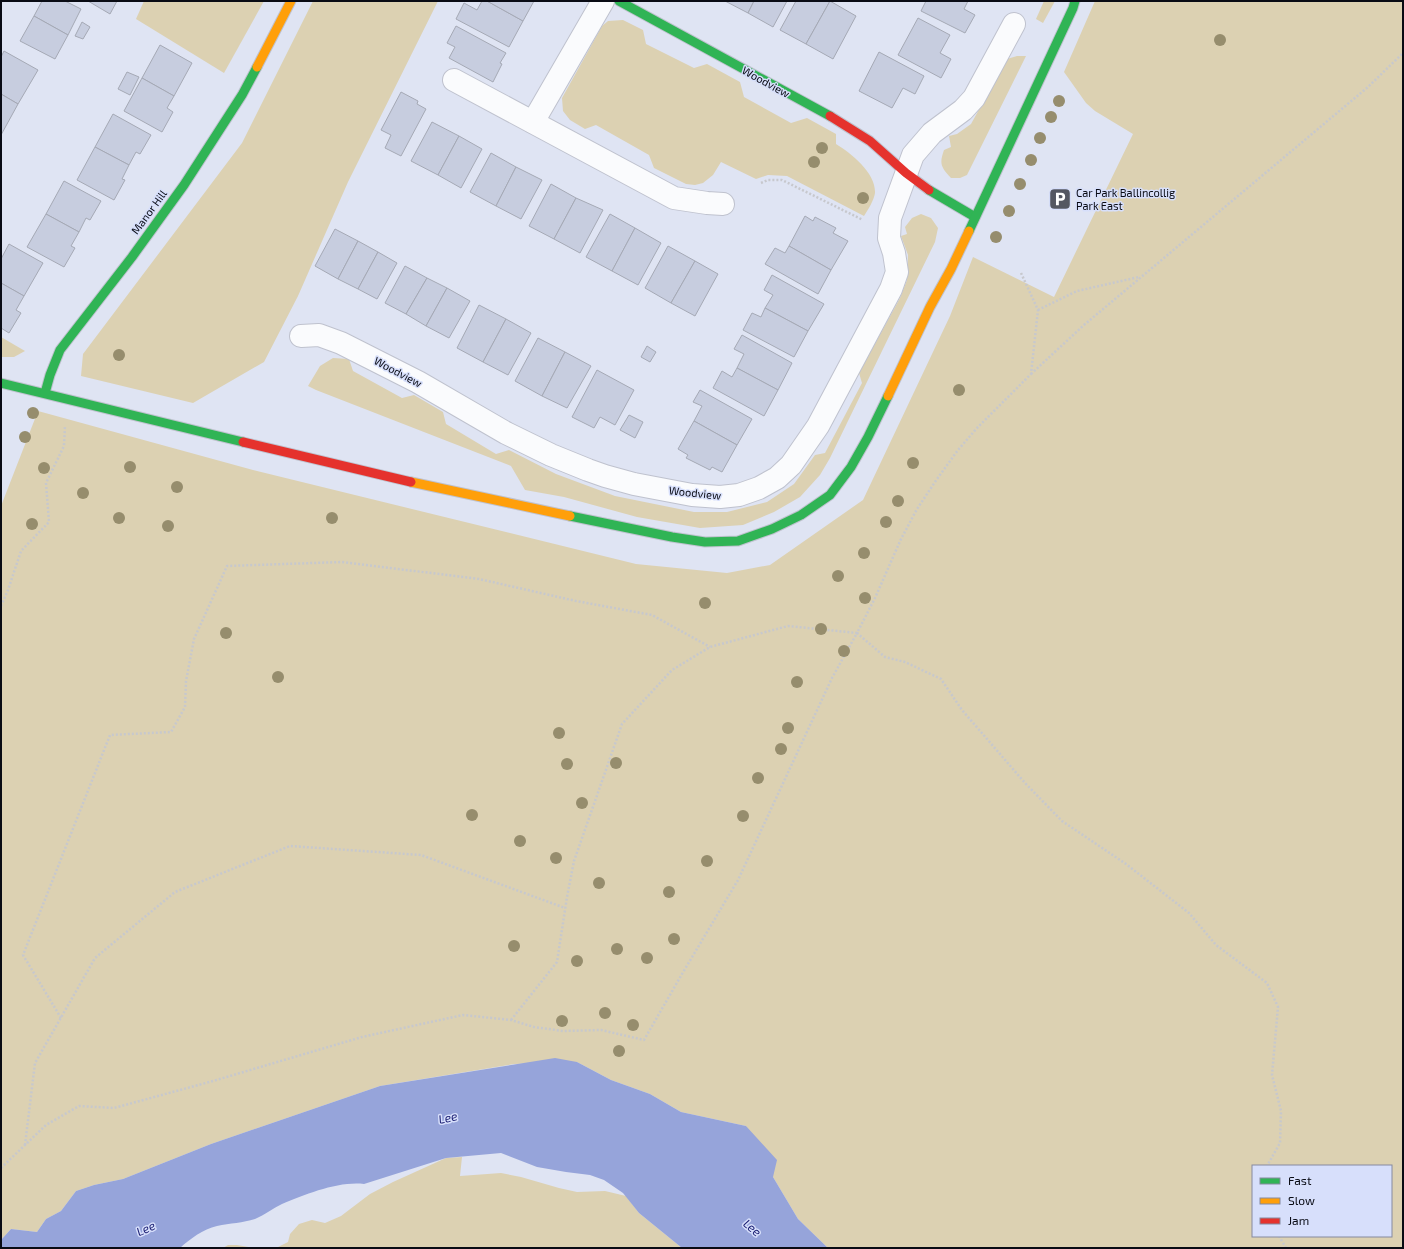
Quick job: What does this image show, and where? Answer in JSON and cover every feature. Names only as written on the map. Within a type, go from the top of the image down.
[{"type":"street","name":"Manor Hill","points":[[46,393],[50,375],[60,350],[132,256],[184,185],[214,140],[242,94],[291,1]]},
{"type":"street","points":[[533,122],[603,1]]},
{"type":"street","name":"Woodview","points":[[619,1],[847,126],[870,141],[906,173],[927,189],[975,217]]},
{"type":"street","points":[[1,383],[46,393],[66,400],[419,484],[672,537],[705,542],[738,541],[772,529],[801,515],[830,495],[851,467],[868,437],[930,308],[951,269],[1075,1]]},
{"type":"street","points":[[906,173],[913,155],[932,132],[963,110],[974,98],[1014,24]]},
{"type":"street","points":[[454,80],[674,198],[723,204]]},
{"type":"street","name":"Woodview","points":[[301,336],[319,335],[341,343],[418,382],[506,433],[551,455],[605,476],[634,484],[692,495],[720,497],[739,495],[759,488],[777,478],[791,465],[818,426],[891,289],[897,272],[894,253],[889,238],[890,218],[906,173]]},
{"type":"path","points":[[1,1168],[46,1125],[79,1106],[114,1108],[213,1081],[362,1037],[463,1015],[510,1020],[563,1031],[601,1030],[644,1040],[738,880],[832,678],[876,598],[901,539],[917,508],[958,450],[977,428],[1031,374],[1084,325],[1368,87],[1403,53]]},
{"type":"path","points":[[761,183],[768,180],[782,180],[867,222]]},
{"type":"path","points":[[1021,273],[1038,310],[1031,374]]},
{"type":"path","points":[[1038,310],[1077,291],[1140,277]]},
{"type":"path","points":[[1,606],[21,551],[49,522],[46,483],[64,446],[66,400]]},
{"type":"path","points":[[61,1018],[23,955],[110,736],[171,732],[185,708],[186,681],[194,639],[227,566],[342,562],[479,579],[576,601],[652,615],[710,647]]},
{"type":"path","points":[[510,1020],[557,962],[574,861],[622,724],[672,670],[710,647],[788,626],[857,633],[886,657],[905,662],[941,679],[962,710],[1025,783],[1062,821],[1126,864],[1189,913],[1216,945],[1267,983],[1278,1007],[1272,1075],[1281,1111],[1280,1143],[1268,1165]]},
{"type":"path","points":[[24,1146],[36,1063],[95,958],[175,892],[290,846],[421,855],[565,908]]},
{"type":"path","points":[[1280,1237],[1286,1248]]},
{"type":"shaded area","points":[[144,1],[264,1],[224,73],[136,19]]},
{"type":"shaded area","points":[[313,1],[438,1],[348,182],[298,296],[264,362],[193,403],[81,376],[83,354],[242,143]]},
{"type":"shaded area","points":[[1044,1],[1055,1],[1043,23],[1036,19]]},
{"type":"shaded area","points":[[1095,1],[1403,1],[1403,1248],[828,1248],[798,1219],[773,1177],[746,1126],[681,1112],[650,1094],[611,1080],[577,1062],[514,1064],[380,1086],[211,1144],[123,1179],[94,1185],[76,1191],[61,1211],[46,1219],[37,1232],[11,1229],[1,1240],[1,506],[38,411],[253,470],[636,564],[727,573],[770,565],[863,500],[950,316],[973,257],[1054,297],[1133,134],[1095,111],[1086,103],[1064,72]]},
{"type":"shaded area","points":[[623,20],[643,30],[646,44],[694,68],[707,64],[740,82],[744,97],[791,123],[807,118],[836,134],[836,144],[856,159],[872,178],[875,193],[864,216],[787,176],[768,175],[756,179],[721,162],[713,175],[703,183],[695,185],[686,184],[654,168],[649,155],[596,125],[585,129],[570,120],[563,111],[562,98],[602,26],[608,21]]},
{"type":"shaded area","points":[[1017,56],[1026,56],[967,175],[960,178],[951,178],[943,168],[941,162],[944,150],[951,147],[949,136],[957,134],[971,124],[1007,59]]},
{"type":"shaded area","points":[[921,214],[931,218],[938,228],[935,242],[830,458],[820,475],[800,497],[774,512],[743,525],[700,528],[637,517],[564,497],[525,490],[511,466],[308,386],[320,366],[333,358],[349,359],[353,371],[402,398],[414,395],[443,412],[446,424],[496,454],[509,450],[556,474],[615,496],[694,512],[727,512],[767,502],[794,484],[815,455],[825,453],[862,383],[859,373],[900,298],[907,280],[908,255],[901,236],[907,234],[905,227],[912,218]]},
{"type":"shaded area","points":[[1,337],[25,351],[14,357],[1,357]]},
{"type":"shaded area","points":[[462,1157],[460,1176],[501,1173],[577,1192],[605,1191],[626,1196],[639,1213],[682,1248],[276,1248],[288,1242],[290,1234],[299,1224],[312,1220],[325,1223],[341,1216],[370,1194],[393,1182],[446,1158]]},
{"type":"shaded area","points":[[228,1245],[237,1245],[254,1248],[223,1248]]},
{"type":"water","name":"Lee","points":[[555,1058],[577,1062],[611,1080],[650,1094],[681,1112],[746,1126],[777,1160],[773,1177],[798,1219],[828,1248],[682,1248],[639,1213],[623,1193],[604,1180],[590,1175],[537,1167],[501,1153],[446,1158],[364,1184],[344,1184],[333,1186],[301,1196],[282,1204],[255,1219],[207,1229],[192,1238],[180,1248],[1,1248],[1,1240],[11,1229],[37,1232],[46,1219],[61,1211],[76,1191],[94,1185],[123,1179],[211,1144],[380,1086]]},
{"type":"building","points":[[42,1],[65,1],[81,9],[68,35],[34,16]]},
{"type":"building","points":[[88,1],[117,1],[110,14]]},
{"type":"building","points":[[482,1],[487,1],[523,21],[509,47],[456,19],[464,3],[477,10]]},
{"type":"building","points":[[487,1],[534,1],[523,21]]},
{"type":"building","points":[[725,1],[754,1],[748,13]]},
{"type":"building","points":[[754,1],[787,1],[773,27],[748,13]]},
{"type":"building","points":[[796,1],[830,1],[806,44],[780,30]]},
{"type":"building","points":[[830,1],[856,16],[833,59],[806,44]]},
{"type":"building","points":[[926,1],[968,1],[964,9],[975,15],[965,33],[921,11]]},
{"type":"building","points":[[34,16],[68,35],[55,59],[20,41]]},
{"type":"building","points":[[918,18],[950,35],[940,53],[951,59],[941,78],[898,55]]},
{"type":"building","points":[[82,22],[90,27],[83,39],[75,36]]},
{"type":"building","points":[[456,26],[506,53],[500,63],[502,64],[493,82],[449,58],[455,47],[447,43]]},
{"type":"building","points":[[160,45],[192,63],[174,96],[142,78]]},
{"type":"building","points":[[4,51],[38,70],[18,104],[1,94],[1,57]]},
{"type":"building","points":[[879,52],[924,76],[915,94],[903,88],[892,108],[859,91]]},
{"type":"building","points":[[127,72],[139,77],[130,95],[118,89]]},
{"type":"building","points":[[142,78],[174,96],[167,108],[173,112],[162,132],[124,111]]},
{"type":"building","points":[[401,92],[418,101],[417,104],[426,109],[401,156],[385,148],[391,135],[381,130]]},
{"type":"building","points":[[1,94],[18,104],[1,135]]},
{"type":"building","points":[[113,114],[151,135],[140,154],[136,152],[129,165],[95,147]]},
{"type":"building","points":[[432,122],[459,136],[438,175],[411,161]]},
{"type":"building","points":[[459,136],[482,149],[461,188],[438,175]]},
{"type":"building","points":[[95,147],[129,165],[122,179],[125,180],[114,200],[77,180]]},
{"type":"building","points":[[491,153],[516,167],[496,206],[470,192]]},
{"type":"building","points":[[516,167],[542,180],[521,219],[496,206]]},
{"type":"building","points":[[64,181],[101,201],[90,220],[86,218],[79,232],[46,214]]},
{"type":"building","points":[[551,184],[576,198],[554,239],[529,226]]},
{"type":"building","points":[[576,198],[603,210],[580,253],[554,239]]},
{"type":"building","points":[[46,214],[79,232],[71,246],[75,248],[64,267],[27,247]]},
{"type":"building","points":[[610,214],[635,228],[612,271],[586,257]]},
{"type":"building","points":[[805,216],[813,221],[815,217],[836,228],[833,233],[848,241],[831,270],[789,246]]},
{"type":"building","points":[[635,228],[661,243],[638,285],[612,271]]},
{"type":"building","points":[[335,229],[358,241],[338,279],[315,266]]},
{"type":"building","points":[[358,241],[378,252],[358,289],[338,279]]},
{"type":"building","points":[[9,244],[43,263],[24,296],[1,283],[1,259]]},
{"type":"building","points":[[668,246],[695,261],[671,303],[645,288]]},
{"type":"building","points":[[789,246],[831,270],[818,294],[765,264],[775,248],[785,253]]},
{"type":"building","points":[[378,252],[397,263],[377,299],[358,289]]},
{"type":"building","points":[[695,261],[718,274],[695,316],[671,303]]},
{"type":"building","points":[[405,266],[427,278],[406,314],[385,303]]},
{"type":"building","points":[[772,275],[824,304],[808,331],[765,308],[773,295],[764,290]]},
{"type":"building","points":[[427,278],[447,288],[426,326],[406,314]]},
{"type":"building","points":[[1,283],[24,296],[16,310],[21,313],[9,333],[1,328]]},
{"type":"building","points":[[447,288],[470,301],[449,338],[426,326]]},
{"type":"building","points":[[479,305],[506,319],[483,362],[457,348]]},
{"type":"building","points":[[765,308],[808,331],[794,357],[743,330],[752,313],[761,317]]},
{"type":"building","points":[[506,319],[531,333],[508,375],[483,362]]},
{"type":"building","points":[[742,335],[792,363],[778,390],[737,368],[744,354],[734,349]]},
{"type":"building","points":[[538,338],[565,352],[542,396],[515,381]]},
{"type":"building","points":[[647,346],[656,352],[650,362],[641,357]]},
{"type":"building","points":[[565,352],[591,366],[567,408],[542,396]]},
{"type":"building","points":[[737,368],[778,390],[764,416],[713,388],[722,371],[732,377]]},
{"type":"building","points":[[597,370],[634,390],[615,425],[600,417],[594,428],[572,417]]},
{"type":"building","points":[[700,390],[752,419],[737,445],[694,421],[702,406],[693,402]]},
{"type":"building","points":[[629,415],[643,422],[635,438],[620,430]]},
{"type":"building","points":[[694,421],[737,445],[722,472],[712,467],[710,470],[686,458],[688,455],[678,449]]},
{"type":"traffic: fast","points":[[619,1],[830,116]]},
{"type":"traffic: fast","points":[[969,231],[1075,1]]},
{"type":"traffic: fast","points":[[45,393],[50,375],[60,350],[132,257],[184,185],[242,95],[257,67]]},
{"type":"traffic: fast","points":[[929,190],[975,217]]},
{"type":"traffic: fast","points":[[1,383],[243,442]]},
{"type":"traffic: fast","points":[[570,516],[672,537],[705,542],[738,541],[772,529],[801,515],[830,495],[851,467],[868,437],[888,396]]},
{"type":"traffic: slow","points":[[257,67],[291,1]]},
{"type":"traffic: slow","points":[[888,396],[930,307],[951,269],[969,231]]},
{"type":"traffic: slow","points":[[411,482],[570,516]]},
{"type":"traffic: jam","points":[[830,116],[870,141],[906,173],[929,190]]},
{"type":"traffic: jam","points":[[243,442],[411,482]]},
{"type":"place","name":"Car Park Ballincollig Park East","points":[[1060,199]]}]
